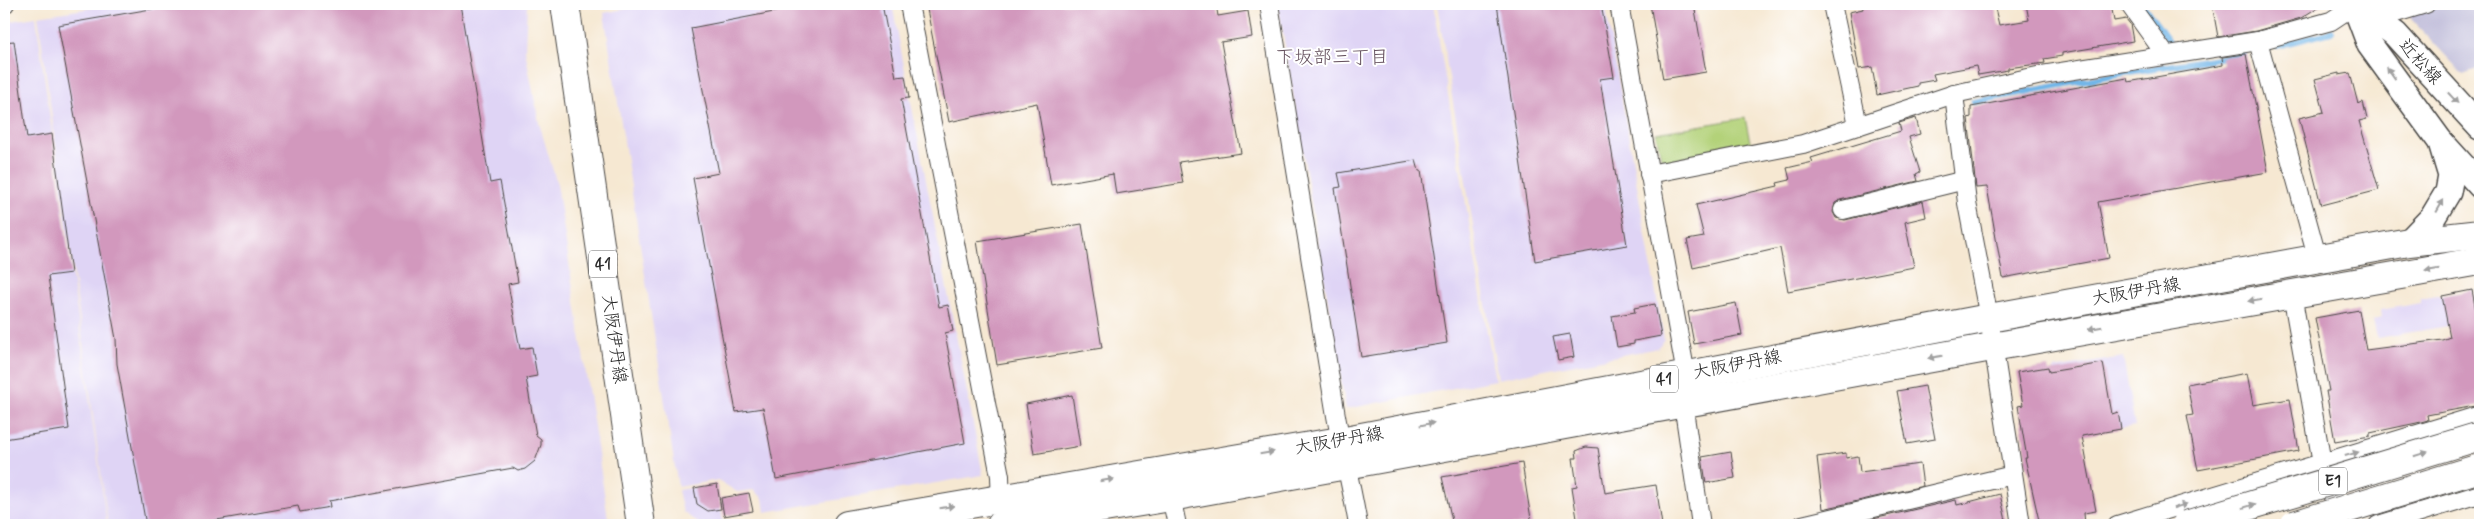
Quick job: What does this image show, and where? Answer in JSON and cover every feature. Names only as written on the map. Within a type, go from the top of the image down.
[{"type":"main road","name":"大阪伊丹線","points":[[565,4],[641,525]]},
{"type":"main road","name":"大阪伊丹線","points":[[1001,525],[1172,497],[1343,453],[1686,375],[2409,242],[2480,234]]},
{"type":"main road","name":"大阪伊丹線","points":[[847,525],[1000,498],[1343,453],[1683,403],[1992,346],[2480,261]]},
{"type":"main road","name":"E1","points":[[2186,525],[2480,436]]},
{"type":"main road","name":"E1","points":[[2294,525],[2480,468]]},
{"type":"street","points":[[909,4],[998,466],[1001,525]]},
{"type":"street","points":[[1269,4],[1343,453],[1351,480],[1358,525]]},
{"type":"street","points":[[1619,4],[1686,375],[1683,403],[1701,525]]},
{"type":"street","points":[[1832,4],[1858,125]]},
{"type":"street","points":[[2129,4],[2165,54]]},
{"type":"street","points":[[1649,174],[1803,144],[1954,94],[2165,54],[2258,41],[2331,21],[2354,4],[2370,45],[2440,141],[2480,185]]},
{"type":"street","name":"近松線","points":[[2354,4],[2376,18],[2395,34],[2480,127]]},
{"type":"street","points":[[2376,18],[2426,4]]},
{"type":"street","points":[[2258,41],[2318,260]]},
{"type":"street","points":[[1954,94],[1970,225],[1989,318],[2021,525]]},
{"type":"street","points":[[2409,242],[2433,217],[2448,192],[2450,176],[2448,162],[2440,141]]},
{"type":"street","points":[[1843,210],[1965,180]]},
{"type":"street","points":[[2292,294],[2322,463],[2342,525]]},
{"type":"street","points":[[2117,525],[2480,415]]},
{"type":"street","points":[[1802,525],[2013,475]]},
{"type":"street","points":[[2378,525],[2480,494]]},
{"type":"street","points":[[1172,497],[1177,525]]},
{"type":"shaded area","points":[[119,4],[527,4],[525,50],[539,123],[557,184],[609,525],[108,525],[38,16]]},
{"type":"shaded area","points":[[650,4],[892,4],[983,475],[765,512],[763,498],[753,490],[737,492],[718,480],[678,487],[604,13]]},
{"type":"shaded area","points":[[1278,4],[1433,4],[1495,380],[1346,409]]},
{"type":"shaded area","points":[[1437,4],[1605,4],[1664,339],[1658,348],[1498,379]]},
{"type":"shaded area","points":[[2450,4],[2480,4],[2480,68],[2463,74],[2411,19],[2410,14]]},
{"type":"shaded area","points":[[36,17],[107,525],[4,525],[4,22]]},
{"type":"shaded area","points":[[2473,290],[2477,316],[2448,321],[2448,326],[2377,338],[2373,320],[2382,318],[2381,310],[2420,303],[2420,299]]},
{"type":"shaded area","points":[[2123,357],[2135,426],[2066,438],[2054,369]]},
{"type":"shaded area","points":[[717,484],[723,522],[701,525],[683,512],[678,490]]},
{"type":"green space","points":[[1745,118],[1751,146],[1667,161],[1661,158],[1656,133]]},
{"type":"building","points":[[180,4],[460,4],[490,183],[500,181],[518,282],[508,284],[520,349],[532,347],[537,376],[526,378],[536,435],[541,439],[541,445],[535,461],[525,469],[518,471],[513,468],[329,501],[330,507],[300,512],[298,506],[188,525],[146,525],[117,364],[116,339],[58,25]]},
{"type":"building","points":[[815,4],[882,4],[896,77],[905,76],[909,98],[901,99],[939,307],[948,305],[953,331],[945,333],[965,443],[776,479],[763,408],[736,412],[693,178],[719,173],[691,28]]},
{"type":"building","points":[[926,4],[1216,4],[1218,16],[1248,11],[1252,37],[1221,42],[1241,153],[1179,162],[1183,183],[1116,194],[1113,174],[1051,185],[1037,103],[949,122]]},
{"type":"building","points":[[1497,4],[1601,4],[1614,77],[1600,79],[1627,245],[1535,261]]},
{"type":"building","points":[[1650,4],[1694,4],[1706,72],[1663,79]]},
{"type":"building","points":[[1862,4],[1994,4],[1999,25],[2029,20],[2026,4],[2073,4],[2074,7],[2111,4],[2114,21],[2126,19],[2130,24],[2133,41],[2062,53],[2062,56],[2044,59],[2045,63],[2008,68],[2008,70],[1978,75],[1976,66],[1933,74],[1935,80],[1918,83],[1918,86],[1877,95],[1872,67],[1859,69],[1849,12],[1863,9]]},
{"type":"building","points":[[2212,4],[2247,4],[2247,7],[2265,4],[2323,4],[2301,18],[2256,31],[2218,37]]},
{"type":"building","points":[[14,41],[27,138],[52,134],[71,273],[48,276],[69,429],[4,439],[4,42]]},
{"type":"building","points":[[2246,54],[2268,172],[2098,202],[2109,258],[2003,278],[1987,187],[1976,188],[1968,118],[1971,117],[1971,107],[2127,78],[2128,82],[2223,65],[2222,57]]},
{"type":"building","points":[[2339,73],[2339,75],[2350,73],[2358,104],[2363,102],[2367,119],[2359,121],[2379,190],[2321,205],[2299,118],[2324,112],[2315,79]]},
{"type":"building","points":[[1916,118],[1920,134],[1909,137],[1920,172],[1916,174],[1918,181],[1840,200],[1835,203],[1833,212],[1836,218],[1845,220],[1923,201],[1926,217],[1905,222],[1914,267],[1788,291],[1780,248],[1693,268],[1687,240],[1704,237],[1696,205],[1778,186],[1777,183],[1790,180],[1787,168],[1813,162],[1811,158],[1901,131],[1899,123]]},
{"type":"building","points":[[1416,160],[1419,171],[1421,171],[1447,343],[1361,357],[1335,188],[1341,187],[1338,173]]},
{"type":"building","points":[[1082,224],[1102,348],[997,365],[977,241]]},
{"type":"building","points":[[2472,290],[2480,333],[2480,405],[2427,415],[2428,420],[2370,433],[2370,436],[2335,442],[2326,391],[2329,391],[2315,318],[2359,310],[2366,350],[2442,340],[2450,337],[2442,296]]},
{"type":"building","points":[[1736,303],[1742,335],[1694,344],[1688,312]]},
{"type":"building","points":[[1655,304],[1661,336],[1634,341],[1634,344],[1617,347],[1612,316],[1635,312],[1634,308]]},
{"type":"building","points":[[1570,334],[1574,357],[1558,360],[1553,337]]},
{"type":"building","points":[[2103,363],[2112,414],[2118,412],[2121,429],[2082,436],[2096,511],[2084,513],[2085,525],[2040,525],[2025,458],[2027,458],[2018,406],[2023,405],[2017,372],[2048,367],[2049,372]]},
{"type":"building","points":[[2247,373],[2253,405],[2290,399],[2299,451],[2198,470],[2187,416],[2193,415],[2187,384]]},
{"type":"building","points":[[1925,386],[1935,439],[1907,444],[1897,391]]},
{"type":"building","points":[[1072,395],[1080,446],[1034,454],[1026,404]]},
{"type":"building","points":[[1586,447],[1598,448],[1605,493],[1656,485],[1662,525],[1578,525],[1572,487],[1577,486],[1573,458],[1577,458],[1576,451]]},
{"type":"building","points":[[1731,452],[1735,478],[1706,483],[1702,457]]},
{"type":"building","points":[[1846,453],[1846,458],[1858,456],[1860,472],[1920,464],[1923,486],[1823,509],[1817,457]]},
{"type":"building","points":[[1522,463],[1532,525],[1453,525],[1442,477]]},
{"type":"building","points":[[717,484],[721,509],[708,511],[697,504],[694,488]]},
{"type":"building","points":[[749,493],[753,511],[724,516],[721,498]]},
{"type":"building","points":[[2000,494],[2007,525],[1847,525],[1956,500],[1957,505]]},
{"type":"waterway","points":[[2142,4],[2169,41]]},
{"type":"waterway","points":[[2277,46],[2331,32]]},
{"type":"waterway","points":[[1973,102],[2129,72],[2244,54]]},
{"type":"district","name":"下坂部三丁目","points":[[1332,57]]}]
